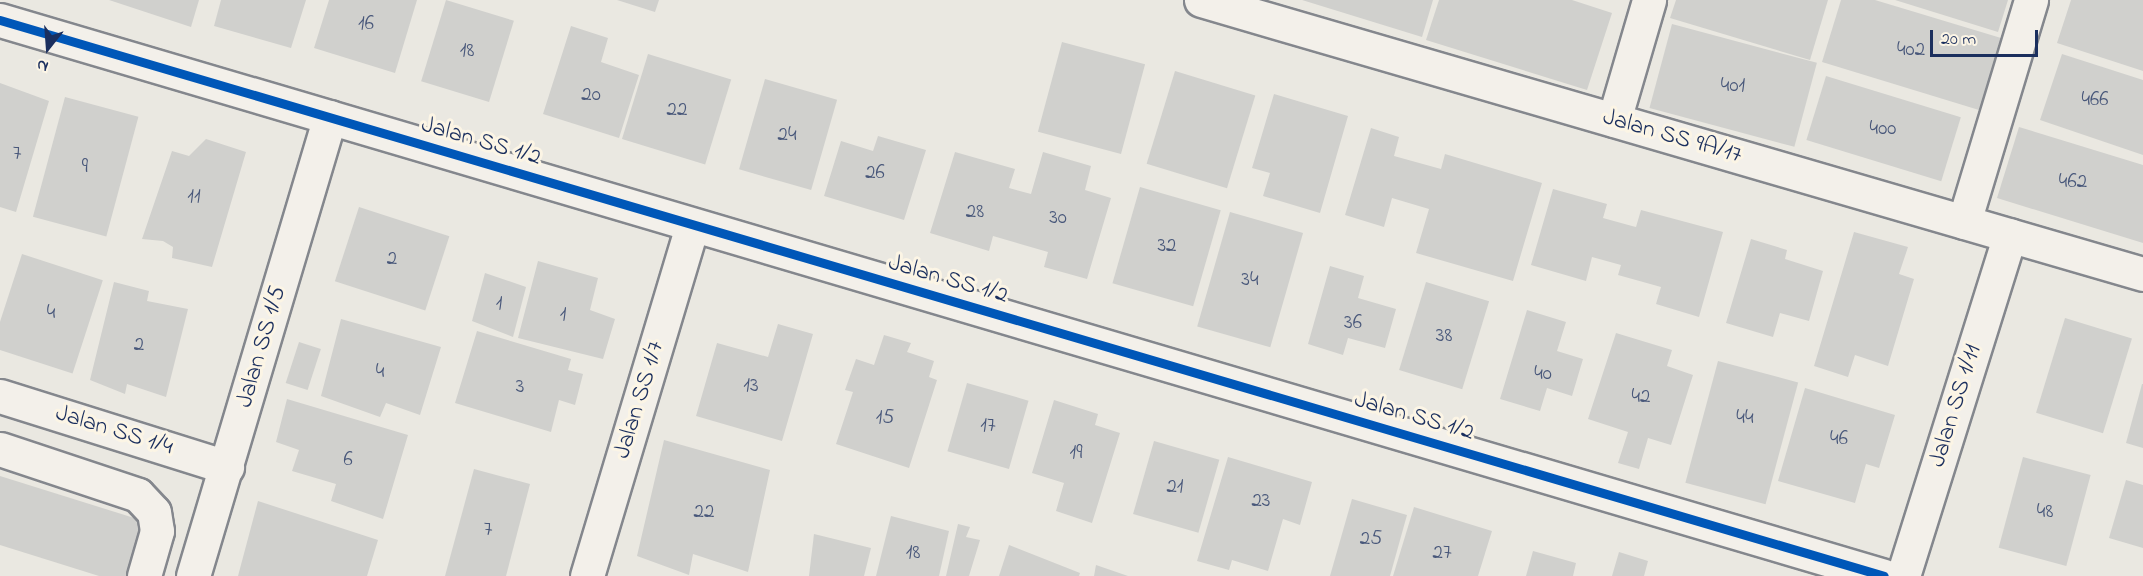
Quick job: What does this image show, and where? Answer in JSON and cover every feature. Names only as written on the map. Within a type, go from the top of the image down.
[{"type":"street","name":"Jalan SS 9A/17","points":[[1201,0],[1242,6],[1614,120],[2143,274]]},
{"type":"street","points":[[1614,120],[1649,0]]},
{"type":"street","points":[[1964,222],[2031,0]]},
{"type":"street","name":"Jalan SS 1/2","points":[[0,20],[1884,576]]},
{"type":"street","name":"Jalan SS 1/5","points":[[193,576],[330,117]]},
{"type":"street","name":"Jalan SS 1/7","points":[[589,576],[692,225]]},
{"type":"street","name":"Jalan SS 1/11","points":[[1903,576],[2010,235]]},
{"type":"street","name":"Jalan SS 1/4","points":[[0,396],[227,467]]},
{"type":"street","points":[[0,448],[138,495],[154,512],[157,531],[144,576]]},
{"type":"building","points":[[109,0],[199,0],[191,27]]},
{"type":"building","points":[[221,0],[306,0],[291,48],[214,26]]},
{"type":"building","points":[[329,0],[417,0],[395,73],[314,48]]},
{"type":"building","points":[[446,0],[514,21],[489,102],[421,81]]},
{"type":"building","points":[[617,0],[659,0],[655,12]]},
{"type":"building","points":[[1302,0],[1433,0],[1422,37]]},
{"type":"building","points":[[1439,0],[1572,0],[1612,13],[1587,90],[1426,40]]},
{"type":"building","points":[[1676,0],[1828,0],[1810,60],[1670,18]]},
{"type":"building","points":[[1841,0],[1875,0],[2001,38],[1979,110],[1822,62]]},
{"type":"building","points":[[1895,0],[2008,0],[1998,32]]},
{"type":"building","points":[[2071,0],[2143,0],[2143,71],[2057,43]]},
{"type":"building","points":[[1672,24],[1817,63],[1794,147],[1649,108]]},
{"type":"building","points":[[571,26],[608,38],[601,62],[639,75],[619,138],[543,114]]},
{"type":"building","points":[[1062,42],[1145,64],[1121,154],[1038,132]]},
{"type":"building","points":[[648,54],[731,79],[705,165],[622,139]]},
{"type":"building","points":[[2062,54],[2143,80],[2143,155],[2040,120]]},
{"type":"building","points":[[1175,71],[1255,96],[1227,188],[1147,164]]},
{"type":"building","points":[[1826,76],[1961,117],[1941,181],[1806,140]]},
{"type":"building","points":[[765,79],[837,100],[811,190],[739,169]]},
{"type":"building","points":[[0,83],[49,101],[16,212],[0,207]]},
{"type":"building","points":[[1274,94],[1348,116],[1320,213],[1263,196],[1270,173],[1252,168]]},
{"type":"building","points":[[65,97],[138,117],[106,236],[33,217]]},
{"type":"building","points":[[2019,127],[2143,165],[2143,243],[1997,198]]},
{"type":"building","points":[[1371,128],[1399,137],[1394,156],[1441,169],[1445,154],[1542,183],[1513,281],[1416,253],[1429,209],[1392,198],[1384,227],[1345,215]]},
{"type":"building","points":[[878,136],[926,150],[904,220],[824,196],[841,141],[873,151]]},
{"type":"building","points":[[206,139],[246,152],[212,267],[172,258],[173,247],[163,241],[142,239],[172,151],[189,156]]},
{"type":"building","points":[[955,152],[1015,169],[1009,188],[1031,194],[1043,152],[1091,166],[1085,190],[1111,198],[1087,279],[1044,267],[1048,252],[993,236],[989,251],[930,233]]},
{"type":"building","points":[[1140,187],[1221,210],[1193,306],[1112,283]]},
{"type":"building","points":[[1553,189],[1607,204],[1603,218],[1632,226],[1636,227],[1641,210],[1723,232],[1699,317],[1656,304],[1661,287],[1618,275],[1621,265],[1592,257],[1586,281],[1531,265]]},
{"type":"building","points":[[359,207],[449,236],[425,311],[335,281]]},
{"type":"building","points":[[1230,212],[1303,233],[1270,347],[1197,326]]},
{"type":"building","points":[[1854,232],[1908,247],[1899,274],[1914,279],[1888,366],[1855,355],[1848,377],[1814,366]]},
{"type":"building","points":[[1751,239],[1787,250],[1785,259],[1823,271],[1809,321],[1780,313],[1773,337],[1726,323]]},
{"type":"building","points":[[22,254],[103,280],[73,373],[0,350],[0,322]]},
{"type":"building","points":[[538,261],[598,278],[590,310],[615,319],[603,359],[518,338]]},
{"type":"building","points":[[1330,266],[1364,276],[1358,298],[1396,309],[1385,348],[1348,338],[1343,355],[1308,344]]},
{"type":"building","points":[[485,273],[526,287],[513,337],[472,321]]},
{"type":"building","points":[[114,282],[149,291],[147,301],[188,309],[166,397],[127,384],[125,394],[90,380]]},
{"type":"building","points":[[1426,282],[1489,301],[1462,389],[1399,370]]},
{"type":"building","points":[[1527,310],[1566,322],[1557,351],[1583,359],[1572,396],[1547,388],[1540,411],[1500,399]]},
{"type":"building","points":[[2065,318],[2132,338],[2103,433],[2036,413]]},
{"type":"building","points":[[341,319],[441,347],[420,415],[386,403],[380,417],[321,396]]},
{"type":"building","points":[[778,324],[813,334],[782,441],[696,416],[717,343],[768,357]]},
{"type":"building","points":[[477,331],[571,359],[568,370],[583,374],[575,405],[559,400],[551,432],[455,403]]},
{"type":"building","points":[[1616,333],[1672,350],[1667,366],[1693,375],[1671,445],[1648,438],[1639,469],[1618,463],[1628,432],[1588,419]]},
{"type":"building","points":[[884,335],[911,343],[907,352],[934,361],[929,377],[937,380],[909,468],[836,444],[853,392],[845,390],[856,359],[874,365]]},
{"type":"building","points":[[299,342],[321,349],[308,390],[286,383]]},
{"type":"building","points":[[1718,361],[1798,382],[1766,504],[1685,483]]},
{"type":"building","points":[[967,383],[1029,401],[1009,469],[947,451]]},
{"type":"building","points":[[2143,384],[2143,448],[2126,443]]},
{"type":"building","points":[[1805,388],[1895,415],[1879,468],[1866,464],[1855,503],[1778,481]]},
{"type":"building","points":[[287,399],[408,435],[383,519],[331,501],[336,484],[292,471],[299,450],[276,442]]},
{"type":"building","points":[[1054,400],[1098,414],[1095,425],[1120,433],[1092,523],[1056,511],[1064,483],[1032,473]]},
{"type":"building","points":[[664,440],[770,470],[748,572],[693,554],[689,575],[637,556]]},
{"type":"building","points":[[1154,441],[1219,460],[1198,533],[1133,514]]},
{"type":"building","points":[[1228,457],[1312,482],[1300,525],[1283,519],[1268,571],[1232,560],[1229,570],[1197,561]]},
{"type":"building","points":[[2023,457],[2091,475],[2066,566],[1999,548]]},
{"type":"building","points":[[474,469],[530,484],[506,576],[445,576]]},
{"type":"building","points":[[0,476],[147,522],[129,576],[99,576],[0,545]]},
{"type":"building","points":[[2126,480],[2143,485],[2143,548],[2109,538]]},
{"type":"building","points":[[1352,499],[1407,515],[1390,576],[1330,576]]},
{"type":"building","points":[[258,501],[378,540],[367,576],[238,576]]},
{"type":"building","points":[[1414,507],[1492,531],[1478,576],[1393,576]]},
{"type":"building","points":[[891,516],[949,531],[939,576],[876,576]]},
{"type":"building","points":[[958,524],[970,527],[966,537],[980,540],[969,576],[946,576]]},
{"type":"building","points":[[814,534],[871,548],[864,576],[809,576]]},
{"type":"building","points":[[1009,545],[1080,573],[1079,576],[999,576]]},
{"type":"building","points":[[1533,551],[1576,563],[1573,576],[1526,576]]},
{"type":"building","points":[[1619,552],[1648,561],[1644,576],[1612,576]]},
{"type":"building","points":[[1096,565],[1128,576],[1094,576]]},
{"type":"cycle path","points":[[0,20],[1884,576]]}]
